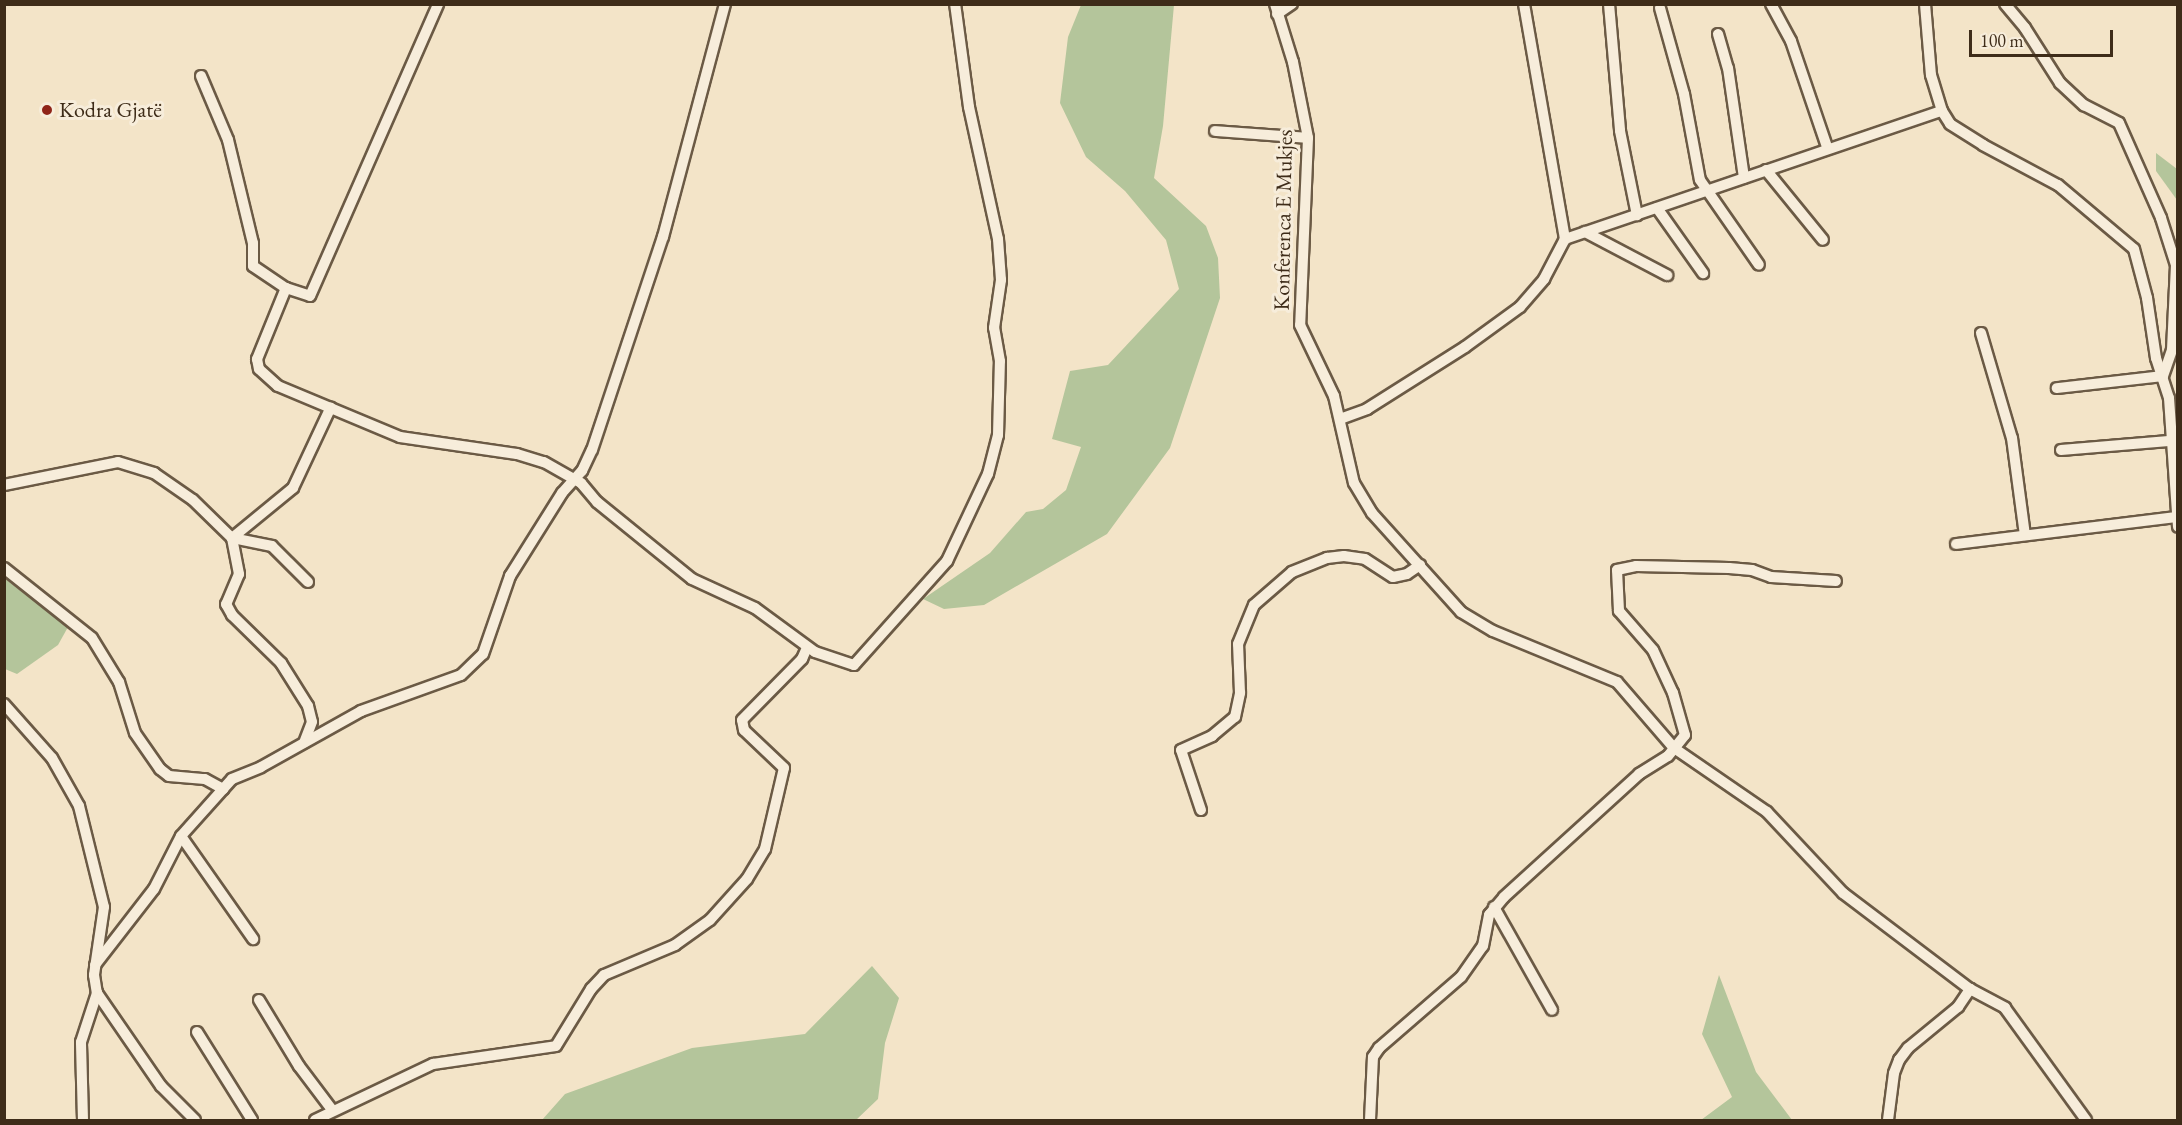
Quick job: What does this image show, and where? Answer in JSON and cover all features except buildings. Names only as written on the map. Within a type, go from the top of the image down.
[{"type":"street","points":[[201,76],[228,140],[253,243],[253,266],[286,288],[308,296],[314,293],[438,4]]},
{"type":"street","points":[[95,965],[154,889],[181,836],[239,774],[261,767],[361,711],[453,679],[473,666],[489,644],[510,576],[592,450],[663,237],[725,4]]},
{"type":"street","points":[[286,288],[257,364],[278,386],[400,436],[534,458],[575,479],[597,502],[692,579],[755,608],[807,648],[854,665],[947,561],[962,536],[995,454],[1001,375],[994,328],[1000,259],[969,107],[955,4]]},
{"type":"street","points":[[1276,9],[1292,4]]},
{"type":"street","points":[[1340,419],[1367,410],[1465,347],[1520,306],[1544,279],[1564,239],[1524,4]]},
{"type":"street","points":[[1609,4],[1620,130],[1637,214]]},
{"type":"street","points":[[1772,4],[1794,49],[1827,147]]},
{"type":"street","points":[[1926,4],[1931,75],[1942,111],[1950,124],[1983,146],[2058,184],[2134,249],[2174,417],[2169,441],[2177,522],[2025,535],[1956,544]]},
{"type":"street","points":[[2005,4],[2025,28],[2060,83],[2084,105],[2119,123],[2149,189],[2176,264],[2172,350],[2163,376]]},
{"type":"street","points":[[1660,8],[1705,191],[1759,265]]},
{"type":"street","name":"Konferenca E Mukjes","points":[[1276,9],[1293,62],[1308,138],[1300,325],[1334,396],[1349,466],[1362,499],[1450,602],[1474,620],[1617,682],[1674,748],[1761,807],[1843,893],[1970,988],[2005,1008],[2086,1120]]},
{"type":"street","points":[[1718,34],[1728,68],[1744,178]]},
{"type":"street","points":[[1564,239],[1744,178],[1827,147],[1942,111]]},
{"type":"street","points":[[1215,131],[1308,138]]},
{"type":"street","points":[[1766,170],[1823,240]]},
{"type":"street","points":[[1657,208],[1703,273]]},
{"type":"street","points":[[1585,232],[1667,275]]},
{"type":"street","points":[[1981,333],[2012,438],[2025,535]]},
{"type":"street","points":[[2057,388],[2163,376]]},
{"type":"street","points":[[232,538],[292,488],[331,407]]},
{"type":"street","points":[[2061,450],[2169,441]]},
{"type":"street","points":[[4,485],[70,470],[129,463],[154,473],[180,489],[232,538],[272,546],[308,582]]},
{"type":"street","points":[[232,538],[239,574],[226,604],[238,621],[281,663],[308,706],[312,722],[304,743]]},
{"type":"street","points":[[1201,810],[1181,750],[1212,736],[1235,717],[1240,693],[1238,644],[1254,604],[1285,576],[1327,558],[1344,556],[1365,559],[1393,576],[1407,574],[1420,565]]},
{"type":"street","points":[[1370,1120],[1373,1057],[1461,977],[1483,946],[1494,907],[1639,774],[1662,761],[1685,735],[1673,693],[1653,650],[1619,611],[1617,570],[1635,566],[1729,568],[1752,570],[1771,577],[1836,581]]},
{"type":"street","points":[[4,568],[92,638],[119,682],[135,733],[160,769],[170,776],[205,779],[223,789]]},
{"type":"street","points":[[315,1120],[434,1064],[556,1046],[591,989],[604,975],[675,945],[710,920],[747,879],[765,849],[784,768],[744,730],[742,720],[802,660],[807,648]]},
{"type":"street","points":[[4,704],[52,758],[79,806],[104,907],[95,965],[97,993],[81,1042],[83,1120]]},
{"type":"street","points":[[181,836],[253,939]]},
{"type":"street","points":[[1494,907],[1552,1010]]},
{"type":"street","points":[[1888,1120],[1894,1073],[1899,1060],[1908,1048],[1958,1007],[1970,988]]},
{"type":"street","points":[[97,993],[161,1086],[195,1120]]},
{"type":"street","points":[[260,1000],[299,1066],[333,1111]]},
{"type":"street","points":[[197,1032],[252,1120]]},
{"type":"green space","points":[[1081,5],[1174,5],[1163,126],[1154,178],[1206,226],[1218,258],[1220,298],[1170,448],[1107,534],[984,605],[944,609],[923,599],[990,553],[1026,512],[1043,509],[1066,490],[1081,447],[1052,439],[1070,371],[1108,365],[1179,289],[1166,240],[1125,191],[1086,157],[1060,103],[1068,37]]},
{"type":"green space","points":[[2156,153],[2177,169],[2177,200],[2156,171]]},
{"type":"green space","points":[[4,578],[68,627],[58,645],[17,674],[5,669]]},
{"type":"green space","points":[[872,966],[899,998],[885,1043],[878,1099],[856,1120],[542,1120],[565,1094],[692,1048],[805,1034]]},
{"type":"green space","points":[[1719,975],[1756,1072],[1792,1120],[1701,1120],[1732,1097],[1702,1034]]},
{"type":"place","name":"Kodra Gjatë","points":[[47,110]]}]
